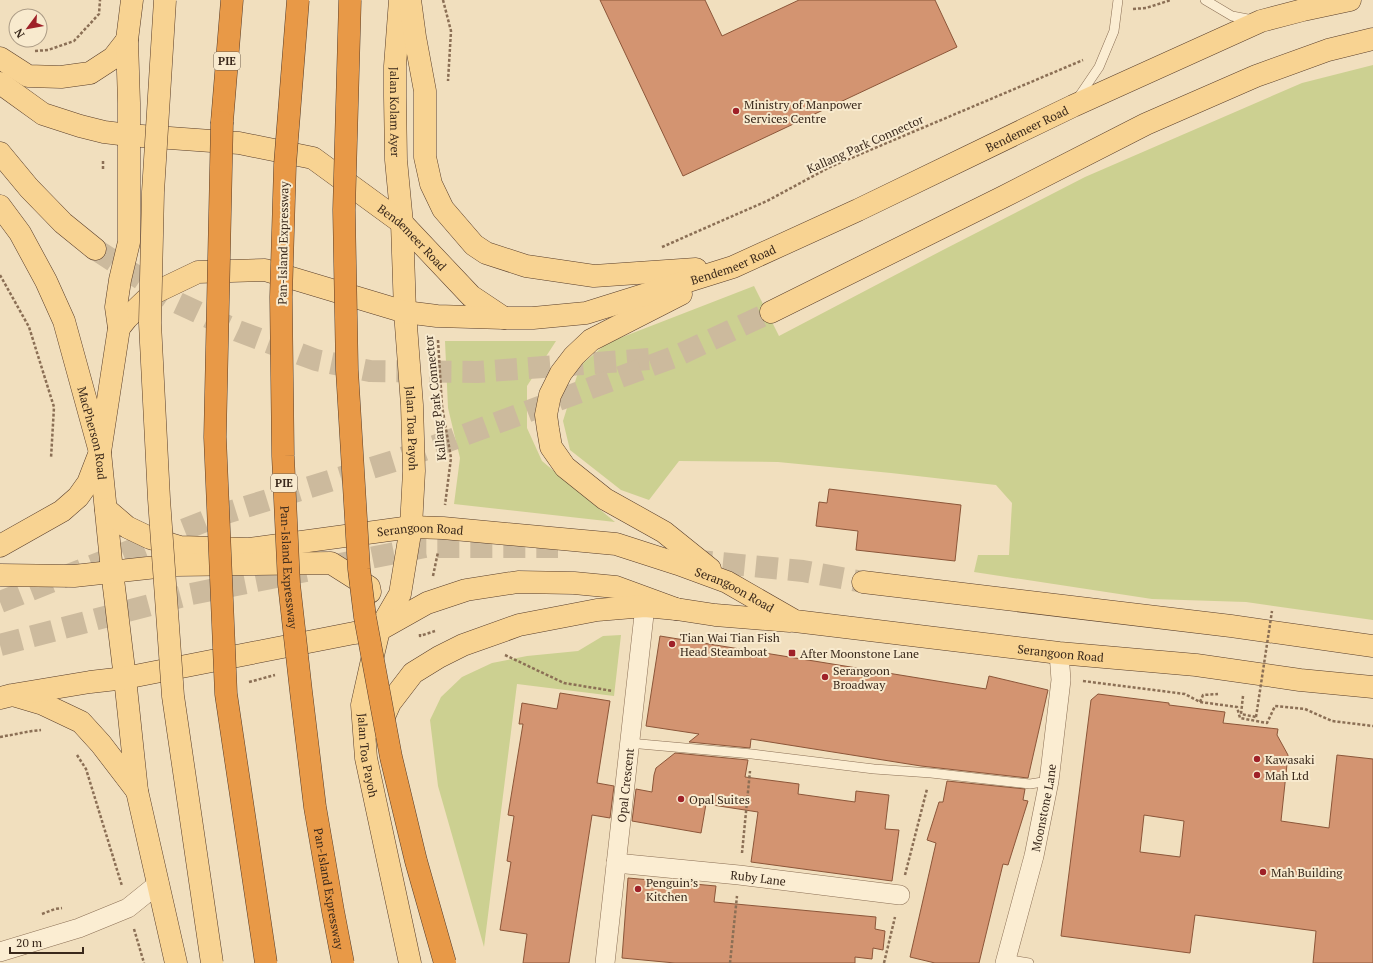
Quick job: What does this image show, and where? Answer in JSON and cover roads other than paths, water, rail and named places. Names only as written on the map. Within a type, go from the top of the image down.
[{"type":"highway","name":"PIE","points":[[232,0],[222,122],[215,437],[226,694],[266,963]]},
{"type":"highway","name":"Pan-Island Expressway","points":[[298,0],[285,166],[281,297],[284,479],[289,584],[301,691],[316,807],[343,963]]},
{"type":"highway","points":[[350,0],[344,210],[348,377],[359,569],[367,624],[391,757],[416,861],[445,963]]},
{"type":"main road","points":[[0,546],[62,511],[78,497],[88,483],[100,452],[119,328],[116,307],[128,242],[127,40],[132,0]]},
{"type":"main road","points":[[165,0],[153,192],[150,323],[159,499],[173,696],[212,963]]},
{"type":"main road","name":"Jalan Kolam Ayer","points":[[400,0],[394,97],[396,160],[402,223],[405,312]]},
{"type":"main road","points":[[410,0],[425,91],[425,157],[431,184],[443,209],[474,245],[486,253],[526,266],[594,276],[733,267]]},
{"type":"main road","name":"Bendemeer Road","points":[[128,135],[239,143],[313,158],[402,223],[471,296],[504,318],[533,318],[586,313],[733,267],[858,210],[1073,106],[1261,21],[1350,0]]},
{"type":"main road","points":[[771,312],[1146,124],[1256,76],[1328,50],[1373,39]]},
{"type":"main road","points":[[0,58],[28,76],[61,78],[90,73],[113,58],[127,40]]},
{"type":"main road","points":[[0,83],[43,114],[104,132],[128,135]]},
{"type":"main road","points":[[0,153],[28,188],[58,218],[95,249]]},
{"type":"main road","name":"MacPherson Road","points":[[0,206],[20,233],[46,281],[64,321],[100,452],[125,678]]},
{"type":"main road","points":[[727,582],[664,532],[605,499],[565,467],[551,447],[546,415],[550,394],[561,373],[574,356],[591,340],[733,267]]},
{"type":"main road","points":[[119,328],[127,318],[152,294],[198,272],[265,270],[405,312],[437,316],[504,318]]},
{"type":"main road","name":"Jalan Toa Payoh","points":[[405,312],[412,404],[414,456],[411,527],[400,594],[380,630],[362,705],[366,758],[410,963]]},
{"type":"main road","name":"Serangoon Road","points":[[106,509],[127,527],[150,538],[180,547],[249,549],[411,527],[443,528],[616,544],[727,582],[795,621],[1059,652],[1196,665],[1300,680],[1373,687]]},
{"type":"main road","points":[[0,575],[74,576],[175,565],[331,563],[369,587],[380,630]]},
{"type":"main road","points":[[863,582],[1246,628],[1373,646]]},
{"type":"main road","points":[[6,697],[90,682],[125,678],[354,633],[380,630],[427,603],[466,590],[510,583],[574,583],[616,587],[676,609]]},
{"type":"main road","points":[[366,758],[390,704],[413,673],[438,657],[463,645],[519,625],[597,610],[645,606],[715,615],[795,621]]},
{"type":"main road","points":[[125,678],[137,791],[176,963]]},
{"type":"main road","points":[[6,697],[42,704],[81,722],[101,744],[137,791]]},
{"type":"street","name":"Opal Crescent","points":[[605,963],[645,606]]},
{"type":"street","name":"Moonstone Lane","points":[[1005,961],[1034,856],[1049,781],[1061,680],[1059,652]]},
{"type":"street","name":"Ruby Lane","points":[[616,863],[900,895]]},
{"type":"street","points":[[0,952],[78,928],[128,908],[158,883]]},
{"type":"lane","points":[[1073,106],[1099,67],[1114,31],[1118,0]]},
{"type":"lane","points":[[1205,0],[1232,16],[1261,21]]},
{"type":"lane","points":[[629,743],[752,754],[874,768],[931,772],[1030,784],[1049,781]]},
{"type":"lane","name":"Moonstone Lane","points":[[1005,961],[1029,963]]},
{"type":"tunnel","points":[[95,249],[176,302],[238,331],[316,360],[370,371],[477,372],[649,359]]},
{"type":"tunnel","points":[[0,602],[226,513],[397,460],[674,357],[771,312]]},
{"type":"tunnel","points":[[340,564],[425,547],[558,547]]},
{"type":"tunnel","points":[[690,560],[803,571],[863,582]]},
{"type":"tunnel","points":[[0,645],[191,594],[306,571]]},
{"type":"place","name":"Ministry of Manpower Services Centre","points":[[736,111]]},
{"type":"place","name":"Tian Wai Tian Fish Head Steamboat","points":[[672,644]]},
{"type":"place","name":"After Moonstone Lane","points":[[792,653]]},
{"type":"place","name":"Serangoon Broadway","points":[[825,677]]},
{"type":"place","name":"Kawasaki","points":[[1257,759]]},
{"type":"place","name":"Mah Ltd","points":[[1257,775]]},
{"type":"place","name":"Opal Suites","points":[[681,799]]},
{"type":"place","name":"Mah Building","points":[[1263,872]]},
{"type":"place","name":"Penguin’s Kitchen","points":[[638,889]]}]
